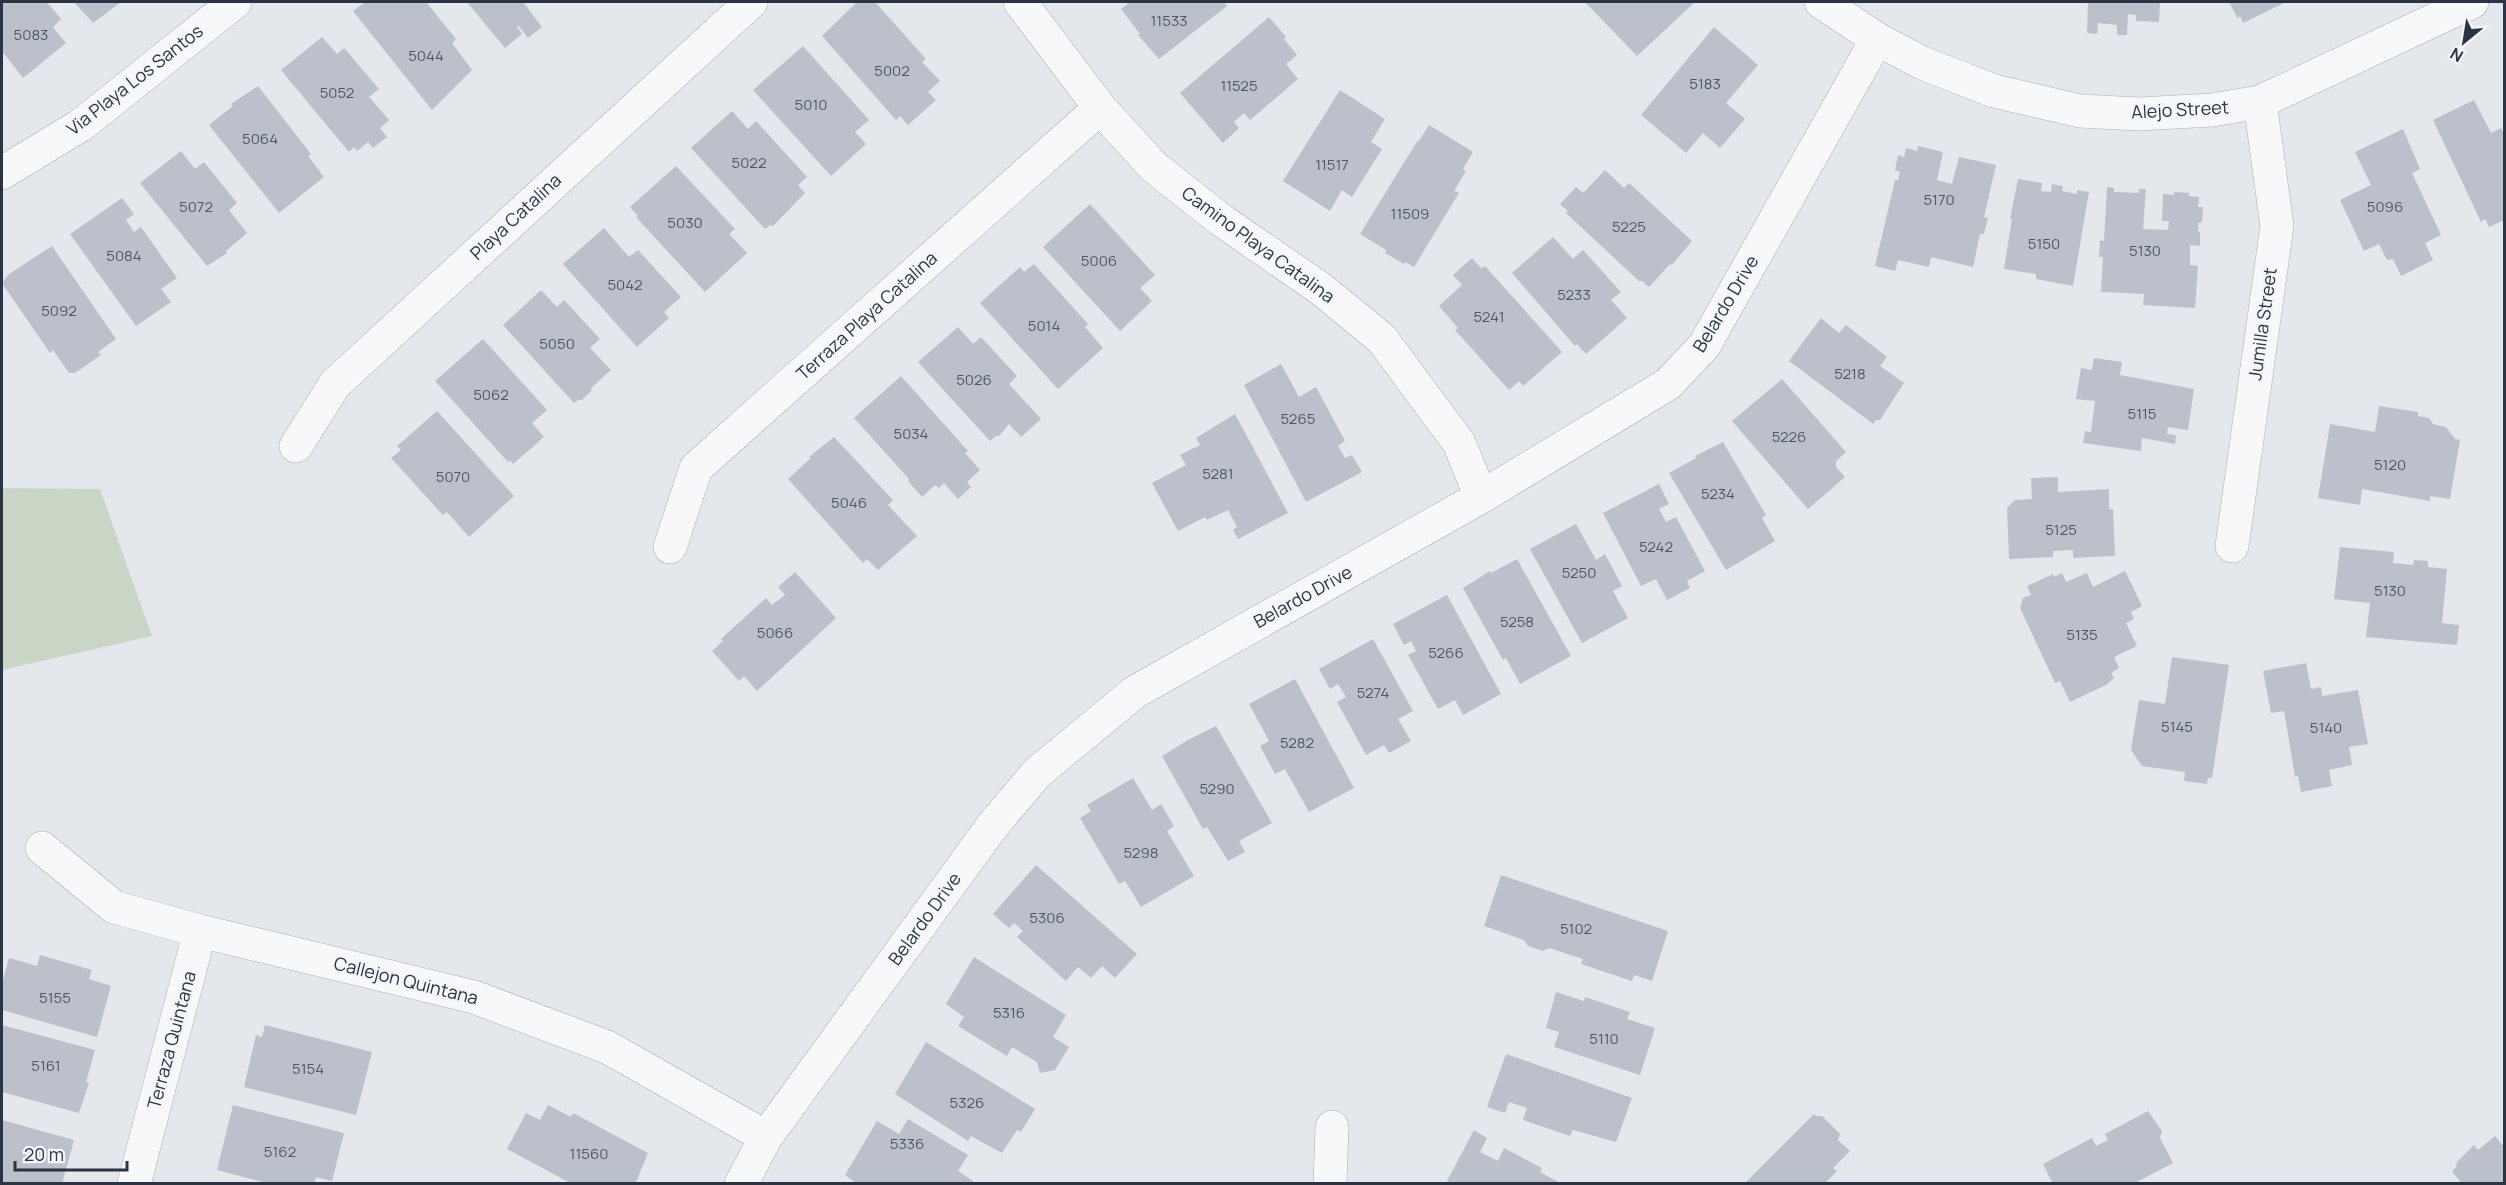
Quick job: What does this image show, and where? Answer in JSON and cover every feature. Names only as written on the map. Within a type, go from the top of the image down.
[{"type":"street","name":"Via Playa Los Santos","points":[[2,173],[81,125],[235,2]]},
{"type":"street","name":"Playa Catalina","points":[[296,446],[335,384],[751,2]]},
{"type":"street","name":"Camino Playa Catalina","points":[[1020,2],[1100,108],[1154,167],[1221,220],[1321,290],[1382,339],[1459,443],[1481,497]]},
{"type":"street","name":"Alejo Street","points":[[1821,2],[1877,39],[1922,63],[1994,91],[2080,111],[2139,114],[2212,110],[2260,102],[2472,2]]},
{"type":"street","name":"Belardo Drive","points":[[741,1184],[766,1137],[993,825],[1037,773],[1135,692],[1481,497],[1668,384],[1704,346],[1877,39]]},
{"type":"street","name":"Jumilla Street","points":[[2232,546],[2277,226],[2260,102]]},
{"type":"street","name":"Terraza Playa Catalina","points":[[670,547],[696,468],[1100,108]]},
{"type":"street","name":"Callejon Quintana","points":[[42,848],[114,908],[474,997],[607,1047],[766,1137]]},
{"type":"street","name":"Terraza Quintana","points":[[134,1184],[200,931]]},
{"type":"street","points":[[1330,1184],[1332,1127]]},
{"type":"green space","points":[[2,488],[100,489],[152,636],[2,670]]},
{"type":"building","points":[[2,2],[47,2],[61,19],[53,27],[66,43],[23,78],[2,51]]},
{"type":"building","points":[[74,2],[121,2],[93,23]]},
{"type":"building","points":[[365,2],[426,2],[456,39],[452,43],[472,70],[432,110],[353,11]]},
{"type":"building","points":[[467,2],[523,2],[542,27],[528,38],[518,25],[522,34],[505,48]]},
{"type":"building","points":[[857,2],[875,2],[926,59],[922,62],[940,81],[928,92],[936,100],[908,125],[900,116],[896,120],[822,36]]},
{"type":"building","points":[[1130,2],[1224,2],[1227,6],[1159,59],[1138,35],[1140,34],[1121,9]]},
{"type":"building","points":[[1585,2],[1695,2],[1637,56]]},
{"type":"building","points":[[2088,2],[2160,2],[2159,22],[2136,21],[2136,15],[2128,14],[2127,35],[2117,35],[2117,25],[2098,23],[2097,34],[2087,33]]},
{"type":"building","points":[[2229,2],[2286,2],[2243,23],[2240,16],[2238,19]]},
{"type":"building","points":[[1269,17],[1286,37],[1284,39],[1297,55],[1286,64],[1298,79],[1250,120],[1244,113],[1234,122],[1239,128],[1223,143],[1180,93]]},
{"type":"building","points":[[1714,27],[1758,65],[1726,103],[1745,119],[1720,148],[1703,133],[1686,153],[1641,115]]},
{"type":"building","points":[[322,37],[337,54],[344,48],[379,89],[369,97],[389,120],[380,128],[387,137],[373,148],[368,142],[357,151],[354,147],[349,152],[281,70]]},
{"type":"building","points":[[803,46],[869,120],[855,132],[866,144],[831,176],[753,90]]},
{"type":"building","points":[[258,86],[311,154],[308,156],[324,177],[279,213],[209,125],[233,106],[231,104]]},
{"type":"building","points":[[1340,90],[1385,119],[1371,142],[1382,149],[1352,197],[1342,190],[1330,211],[1283,181]]},
{"type":"building","points":[[2474,100],[2491,133],[2501,128],[2504,134],[2504,220],[2489,227],[2485,219],[2481,222],[2433,120]]},
{"type":"building","points":[[732,111],[748,129],[756,121],[807,177],[798,185],[805,193],[773,226],[770,225],[765,229],[691,148]]},
{"type":"building","points":[[1429,125],[1473,152],[1463,169],[1466,171],[1454,191],[1459,193],[1414,267],[1385,253],[1386,250],[1360,234]]},
{"type":"building","points":[[2403,129],[2420,169],[2412,173],[2441,235],[2425,243],[2433,260],[2401,276],[2393,259],[2387,260],[2379,244],[2364,251],[2340,200],[2371,185],[2355,152]]},
{"type":"building","points":[[1918,146],[1943,152],[1937,180],[1952,184],[1959,157],[1996,165],[1984,217],[1988,218],[1984,234],[1980,234],[1973,267],[1931,257],[1929,267],[1898,260],[1895,271],[1875,266],[1895,180],[1898,180],[1900,172],[1895,170],[1898,155],[1904,157],[1906,148],[1917,151]]},
{"type":"building","points":[[181,151],[195,169],[204,162],[237,203],[229,210],[247,233],[226,251],[227,253],[207,266],[140,183]]},
{"type":"building","points":[[676,166],[735,229],[729,234],[747,253],[705,292],[636,217],[638,216],[630,207]]},
{"type":"building","points":[[1605,170],[1624,188],[1629,183],[1692,241],[1649,287],[1641,280],[1640,282],[1566,213],[1568,211],[1560,204],[1576,187],[1583,193]]},
{"type":"building","points":[[2018,179],[2042,183],[2041,191],[2051,192],[2052,184],[2063,186],[2062,191],[2077,194],[2077,190],[2089,192],[2073,286],[2036,279],[2036,274],[2004,269]]},
{"type":"building","points":[[2107,187],[2114,188],[2114,192],[2139,193],[2139,189],[2146,189],[2143,229],[2168,230],[2169,221],[2162,221],[2163,194],[2189,193],[2189,196],[2199,197],[2198,207],[2203,207],[2202,222],[2198,223],[2200,246],[2190,245],[2190,265],[2198,266],[2195,308],[2143,305],[2144,294],[2101,292],[2103,257],[2099,257],[2100,240],[2104,241]]},
{"type":"building","points":[[122,198],[134,214],[126,220],[134,232],[141,227],[177,278],[161,289],[171,302],[136,326],[70,234]]},
{"type":"building","points":[[1090,204],[1155,275],[1140,288],[1152,301],[1120,331],[1043,247]]},
{"type":"building","points":[[604,228],[629,257],[638,250],[681,297],[664,312],[669,318],[637,347],[563,264]]},
{"type":"building","points":[[1553,237],[1573,259],[1583,250],[1621,292],[1611,300],[1627,318],[1586,354],[1577,344],[1575,346],[1512,273]]},
{"type":"building","points":[[52,246],[116,339],[98,352],[101,355],[75,373],[69,373],[53,350],[50,353],[2,283],[9,274]]},
{"type":"building","points":[[1472,258],[1481,268],[1485,266],[1562,352],[1523,386],[1519,381],[1509,390],[1455,330],[1458,328],[1439,306],[1462,285],[1453,275]]},
{"type":"building","points":[[1034,264],[1088,324],[1085,327],[1103,348],[1058,389],[980,303],[1020,267],[1024,272]]},
{"type":"building","points":[[541,290],[557,307],[564,300],[600,339],[590,348],[611,370],[592,387],[582,400],[574,403],[503,325]]},
{"type":"building","points":[[1821,318],[1839,333],[1846,325],[1887,357],[1880,366],[1904,383],[1880,420],[1876,420],[1873,424],[1789,361]]},
{"type":"building","points":[[958,327],[973,344],[981,337],[1017,376],[1009,384],[1041,419],[1021,437],[1009,424],[999,436],[990,441],[918,362]]},
{"type":"building","points":[[483,339],[547,410],[532,423],[544,437],[513,464],[510,460],[508,462],[435,381]]},
{"type":"building","points":[[2094,358],[2122,362],[2120,375],[2194,389],[2188,430],[2168,427],[2167,434],[2176,435],[2175,444],[2142,438],[2141,451],[2083,443],[2085,431],[2091,432],[2095,401],[2076,399],[2081,368],[2092,370]]},
{"type":"building","points":[[1281,364],[1299,397],[1316,387],[1345,441],[1338,446],[1345,458],[1352,455],[1362,472],[1306,502],[1244,385]]},
{"type":"building","points":[[901,376],[968,451],[965,453],[980,470],[967,482],[971,487],[958,499],[944,483],[939,488],[935,485],[922,497],[908,481],[909,479],[854,418]]},
{"type":"building","points":[[1782,379],[1846,452],[1836,461],[1836,467],[1845,477],[1808,509],[1732,421]]},
{"type":"building","points":[[2379,406],[2418,412],[2418,416],[2429,418],[2433,424],[2446,427],[2455,439],[2460,440],[2450,499],[2430,496],[2430,501],[2362,489],[2360,505],[2318,498],[2330,424],[2375,432]]},
{"type":"building","points":[[437,411],[514,496],[469,537],[447,512],[443,515],[391,458],[401,450],[397,446]]},
{"type":"building","points":[[1235,414],[1288,513],[1238,539],[1233,530],[1237,527],[1228,510],[1207,520],[1205,517],[1178,531],[1152,483],[1186,465],[1180,455],[1200,445],[1196,438]]},
{"type":"building","points":[[834,437],[893,500],[888,505],[917,536],[878,570],[867,559],[863,563],[788,479],[811,458],[809,457]]},
{"type":"building","points":[[1723,442],[1766,515],[1762,518],[1775,541],[1726,570],[1669,473]]},
{"type":"building","points":[[2058,477],[2058,492],[2109,489],[2109,509],[2113,509],[2115,556],[2073,558],[2073,550],[2053,551],[2053,557],[2009,559],[2007,508],[2015,500],[2032,499],[2031,478]]},
{"type":"building","points":[[1659,484],[1669,504],[1659,509],[1666,522],[1676,517],[1705,571],[1687,581],[1690,588],[1667,600],[1656,579],[1641,586],[1603,513]]},
{"type":"building","points":[[1576,524],[1596,560],[1605,554],[1622,586],[1613,591],[1628,618],[1582,643],[1530,549]]},
{"type":"building","points":[[2340,547],[2394,552],[2393,563],[2413,565],[2414,560],[2428,561],[2428,567],[2447,569],[2442,623],[2459,625],[2457,645],[2366,637],[2370,603],[2334,599]]},
{"type":"building","points":[[1517,559],[1571,656],[1520,684],[1506,658],[1503,660],[1463,588],[1490,571],[1491,573]]},
{"type":"building","points":[[2125,571],[2142,606],[2131,612],[2134,619],[2126,623],[2137,646],[2114,657],[2119,668],[2111,673],[2114,678],[2106,685],[2070,702],[2060,681],[2055,683],[2020,608],[2023,598],[2031,595],[2027,586],[2053,574],[2054,577],[2062,573],[2066,582],[2087,573],[2093,587]]},
{"type":"building","points":[[795,572],[836,618],[757,691],[744,676],[739,681],[712,651],[723,641],[721,639],[766,598],[772,605],[785,595],[778,587]]},
{"type":"building","points":[[1447,595],[1501,694],[1463,715],[1455,700],[1438,709],[1408,655],[1416,651],[1411,641],[1404,645],[1393,624]]},
{"type":"building","points":[[1373,639],[1413,711],[1398,719],[1411,741],[1389,753],[1384,745],[1366,755],[1337,702],[1346,697],[1338,684],[1330,689],[1319,669]]},
{"type":"building","points":[[2172,657],[2229,665],[2212,778],[2208,778],[2207,784],[2184,781],[2185,772],[2142,766],[2131,750],[2139,700],[2165,704]]},
{"type":"building","points":[[2306,663],[2311,689],[2321,687],[2322,696],[2358,690],[2368,744],[2349,747],[2352,765],[2329,770],[2332,786],[2301,792],[2298,776],[2295,777],[2284,711],[2271,713],[2263,671]]},
{"type":"building","points":[[1295,679],[1354,788],[1309,812],[1285,769],[1275,774],[1260,746],[1269,741],[1249,704]]},
{"type":"building","points":[[1216,726],[1272,823],[1239,841],[1245,852],[1228,861],[1207,827],[1203,829],[1162,756]]},
{"type":"building","points":[[1133,778],[1152,810],[1161,804],[1174,826],[1167,831],[1194,876],[1141,907],[1125,881],[1119,884],[1080,818],[1091,811],[1087,805]]},
{"type":"building","points":[[1036,865],[1137,954],[1115,978],[1102,966],[1091,978],[1078,967],[1066,981],[1017,937],[1023,931],[1014,923],[1009,928],[993,914]]},
{"type":"building","points":[[1501,875],[1668,931],[1652,981],[1634,975],[1632,981],[1581,964],[1583,959],[1549,948],[1543,951],[1528,946],[1524,940],[1484,926]]},
{"type":"building","points":[[40,955],[92,970],[89,979],[111,986],[97,1037],[2,1010],[2,984],[9,958],[37,966]]},
{"type":"building","points":[[974,957],[1066,1015],[1053,1037],[1069,1047],[1055,1070],[1040,1073],[1037,1062],[1012,1047],[1007,1056],[958,1026],[964,1017],[946,1004]]},
{"type":"building","points":[[1556,992],[1584,1001],[1585,997],[1630,1012],[1627,1019],[1655,1028],[1640,1075],[1554,1047],[1559,1032],[1546,1028]]},
{"type":"building","points":[[2,1025],[95,1050],[86,1082],[89,1083],[79,1113],[2,1092]]},
{"type":"building","points":[[265,1025],[372,1052],[356,1115],[244,1087],[256,1035],[262,1037]]},
{"type":"building","points":[[926,1042],[1035,1109],[1021,1132],[1017,1130],[1002,1153],[971,1136],[968,1141],[895,1094]]},
{"type":"building","points":[[1506,1054],[1632,1098],[1616,1142],[1573,1130],[1570,1136],[1523,1120],[1527,1108],[1509,1102],[1505,1113],[1487,1107]]},
{"type":"building","points":[[233,1105],[344,1133],[332,1181],[316,1177],[314,1184],[270,1184],[217,1170]]},
{"type":"building","points":[[548,1105],[571,1117],[573,1113],[648,1153],[636,1182],[572,1184],[507,1149],[526,1113],[540,1120]]},
{"type":"building","points":[[2148,1111],[2162,1131],[2160,1138],[2173,1163],[2133,1184],[2053,1184],[2043,1164],[2092,1138],[2096,1146],[2108,1140],[2105,1134]]},
{"type":"building","points":[[1814,1114],[1822,1116],[1840,1134],[1838,1140],[1850,1151],[1833,1168],[1837,1171],[1824,1184],[1744,1184]]},
{"type":"building","points":[[908,1119],[968,1155],[958,1171],[973,1181],[971,1184],[858,1184],[845,1175],[877,1121],[899,1134]]},
{"type":"building","points":[[2,1120],[74,1140],[62,1184],[2,1184]]},
{"type":"building","points":[[1474,1130],[1487,1138],[1480,1152],[1498,1161],[1504,1148],[1542,1168],[1540,1172],[1558,1182],[1557,1184],[1452,1184],[1447,1181]]},
{"type":"building","points":[[2495,1136],[2504,1147],[2504,1184],[2462,1184],[2452,1171],[2457,1162],[2474,1145],[2478,1150]]}]
